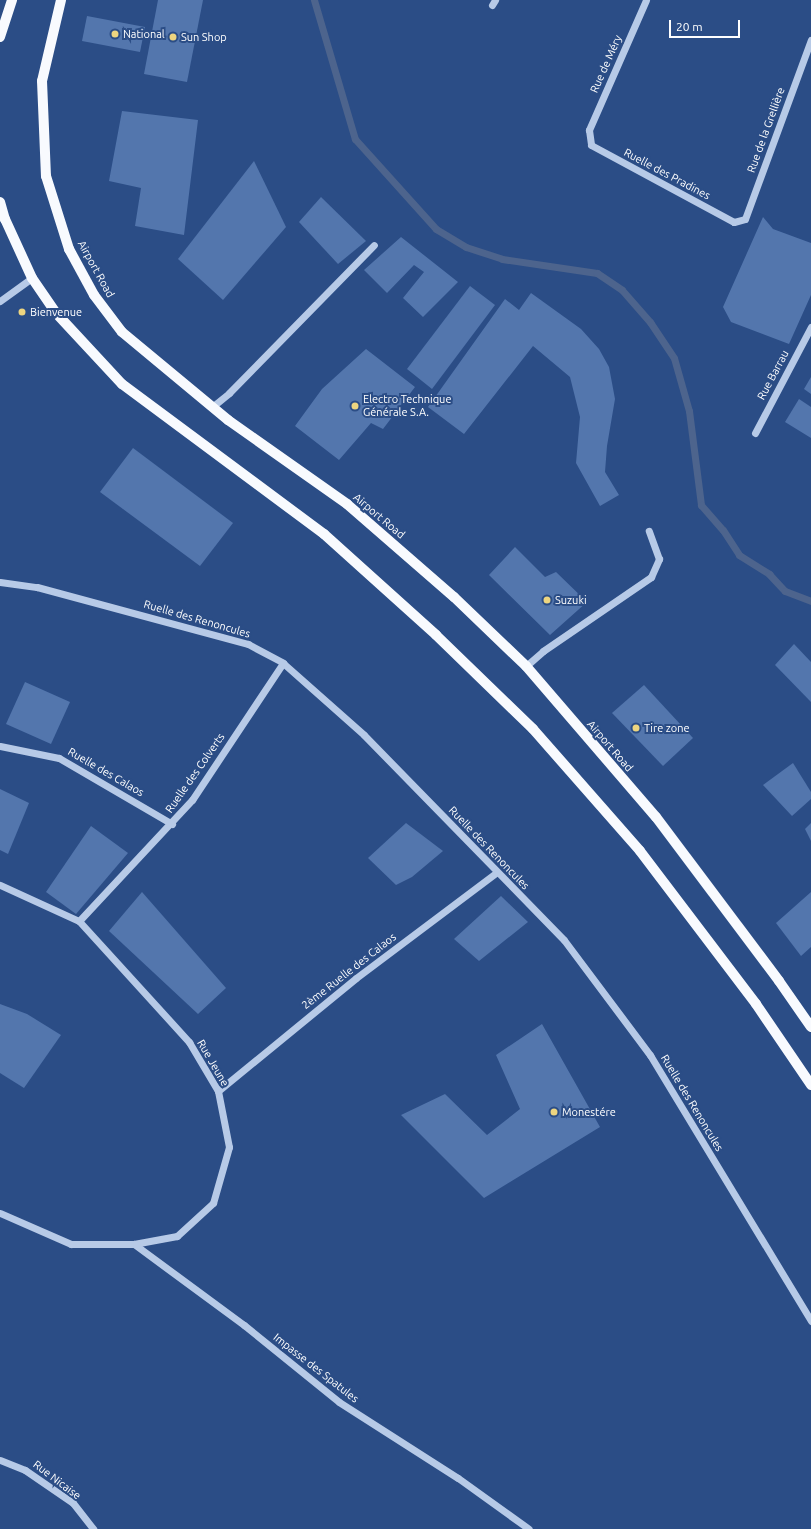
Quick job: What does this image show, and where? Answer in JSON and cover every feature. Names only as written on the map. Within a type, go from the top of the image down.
[{"type":"main road","points":[[0,37],[12,0]]},
{"type":"main road","name":"Airport Road","points":[[61,0],[42,81],[46,176],[69,249],[94,295],[122,332],[212,407],[347,504],[454,597],[526,666],[656,818],[780,981],[811,1027]]},
{"type":"main road","points":[[0,202],[5,219],[32,278],[56,313],[122,384],[324,534],[436,634],[533,729],[640,851],[756,1004],[811,1085]]},
{"type":"street","name":"Rue de Méry","points":[[588,137],[646,0]]},
{"type":"street","name":"Rue de la Grellière","points":[[742,221],[746,218],[810,43]]},
{"type":"street","name":"Ruelle des Pradines","points":[[588,137],[590,145],[596,150],[734,222],[742,221]]},
{"type":"street","points":[[212,407],[374,245]]},
{"type":"street","points":[[0,301],[32,278]]},
{"type":"street","name":"Rue Barrau","points":[[755,433],[811,328]]},
{"type":"street","points":[[526,666],[543,651],[651,577],[660,559],[649,531]]},
{"type":"street","name":"Ruelle des Renoncules","points":[[0,582],[37,587],[248,644],[283,663],[364,735],[564,940],[650,1055],[811,1321]]},
{"type":"street","name":"Ruelle des Colverts","points":[[79,921],[172,824],[192,800],[283,663]]},
{"type":"street","name":"Ruelle des Calaos","points":[[0,746],[59,758],[172,824]]},
{"type":"street","name":"2ème Ruelle des Calaos","points":[[218,1091],[356,978],[497,872]]},
{"type":"street","name":"Rue Jeune","points":[[0,885],[79,921],[189,1042],[218,1091],[229,1147],[213,1204],[177,1236],[134,1244],[70,1244],[0,1213]]},
{"type":"street","name":"Impasse des Spatules","points":[[134,1244],[244,1325],[339,1402],[458,1478],[529,1529]]},
{"type":"street","name":"Rue Nicaise","points":[[0,1460],[25,1470],[73,1503],[93,1529]]},
{"type":"building","name":"Sun Shop","points":[[158,0],[203,0],[187,82],[144,74]]},
{"type":"building","points":[[87,16],[145,27],[140,52],[82,41]]},
{"type":"building","points":[[122,111],[198,120],[184,235],[135,226],[141,188],[109,181]]},
{"type":"building","points":[[254,161],[286,227],[223,300],[178,259]]},
{"type":"building","points":[[321,197],[366,241],[338,264],[299,222]]},
{"type":"building","points":[[763,217],[773,229],[811,243],[811,295],[789,344],[731,322],[723,307]]},
{"type":"building","points":[[401,237],[458,282],[423,317],[403,298],[424,272],[414,265],[387,293],[364,270]]},
{"type":"building","points":[[470,286],[495,305],[432,389],[407,369]]},
{"type":"building","points":[[531,293],[581,329],[599,349],[609,367],[615,399],[607,446],[605,472],[619,495],[600,506],[576,463],[580,417],[570,377],[533,346],[464,434],[428,407],[505,299],[519,310]]},
{"type":"building","name":"Electro Technique Générale S.A.","points":[[366,349],[415,387],[383,429],[371,423],[339,460],[295,426],[322,389]]},
{"type":"building","points":[[811,377],[811,394],[804,389]]},
{"type":"building","points":[[799,399],[811,407],[811,438],[785,422]]},
{"type":"building","points":[[133,448],[233,523],[200,566],[100,492]]},
{"type":"building","points":[[515,547],[545,577],[556,572],[587,602],[550,635],[489,575]]},
{"type":"building","points":[[794,644],[811,662],[811,702],[775,665]]},
{"type":"building","points":[[25,682],[70,702],[51,744],[6,724]]},
{"type":"building","points":[[644,685],[693,738],[663,766],[612,713]]},
{"type":"building","points":[[793,763],[811,792],[811,799],[792,816],[763,785]]},
{"type":"building","points":[[0,789],[29,803],[8,854],[0,850]]},
{"type":"building","points":[[406,823],[443,851],[412,877],[396,885],[368,858]]},
{"type":"building","points":[[811,823],[811,841],[805,829]]},
{"type":"building","points":[[91,826],[128,853],[76,914],[46,892]]},
{"type":"building","points":[[142,892],[226,988],[198,1014],[109,931]]},
{"type":"building","points":[[811,892],[811,947],[801,956],[776,923]]},
{"type":"building","points":[[501,896],[528,922],[479,961],[454,939]]},
{"type":"building","points":[[0,1004],[27,1014],[61,1035],[24,1088],[0,1073]]},
{"type":"building","name":"Monestére","points":[[542,1024],[600,1127],[484,1198],[401,1115],[445,1094],[487,1135],[520,1109],[496,1055]]},
{"type":"waterway","points":[[314,0],[355,139],[436,229],[466,247],[502,259],[597,273],[622,290],[650,322],[674,358],[689,411],[701,505],[723,530],[739,555],[769,574],[785,591],[811,601]]},
{"type":"place","name":"National","points":[[115,34]]},
{"type":"place","name":"Sun Shop","points":[[173,37]]},
{"type":"place","name":"Bienvenue","points":[[22,312]]},
{"type":"place","name":"Electro Technique Générale S.A.","points":[[355,406]]},
{"type":"place","name":"Suzuki","points":[[547,600]]},
{"type":"place","name":"Tire zone","points":[[636,728]]},
{"type":"place","name":"Monestére","points":[[554,1112]]}]
